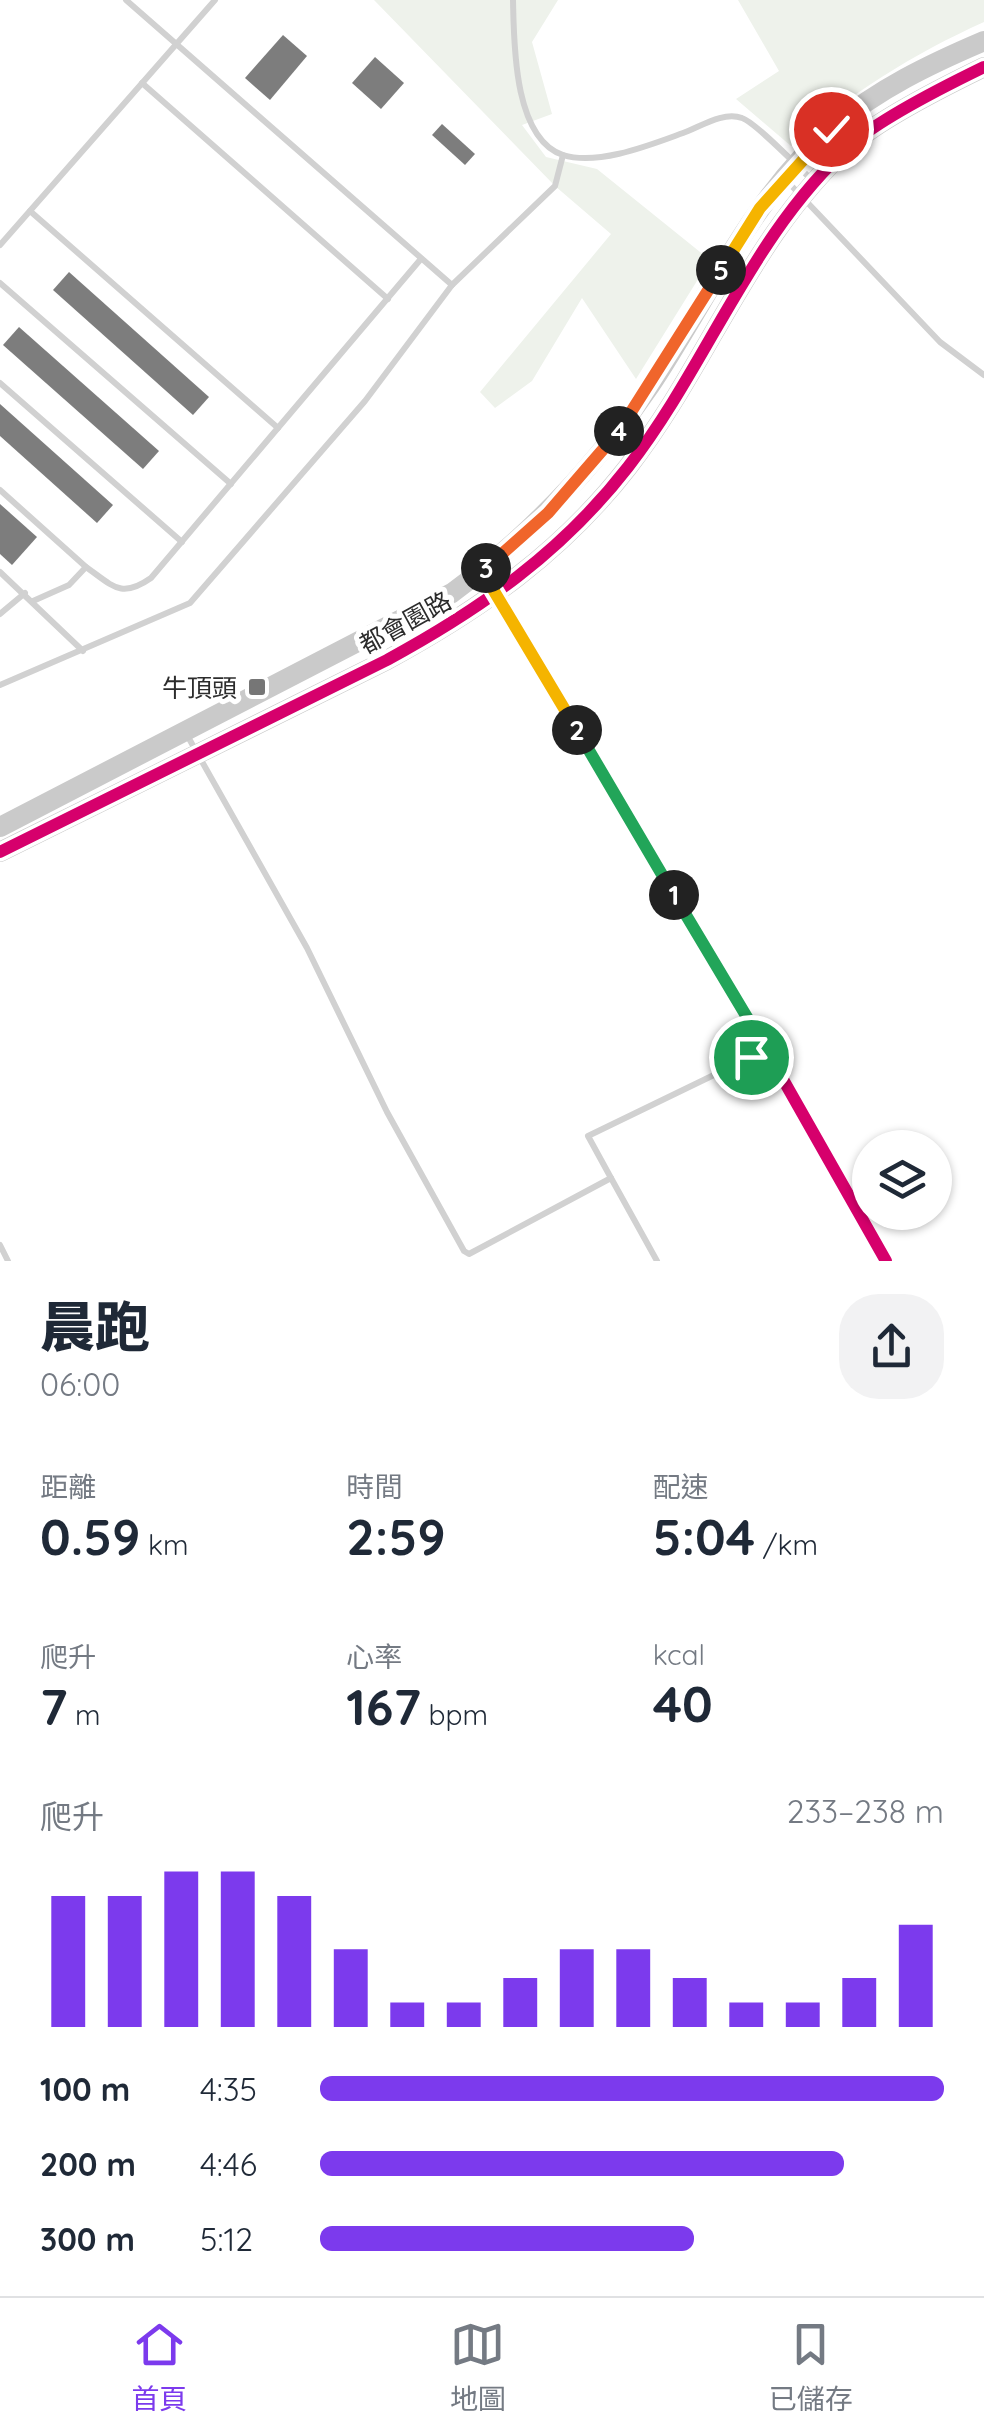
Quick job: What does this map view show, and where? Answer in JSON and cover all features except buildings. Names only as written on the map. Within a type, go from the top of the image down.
[{"type":"street","name":"都會園路","points":[[0,827],[452,593],[482,571],[548,513],[604,453],[760,208],[831,129],[922,68],[984,41]]},
{"type":"street","name":"都會園路","points":[[0,852],[387,660],[498,594],[562,543],[630,466],[677,396],[761,252],[810,191],[854,142],[943,86],[984,67]]},
{"type":"street","points":[[482,571],[763,1044],[886,1261]]},
{"type":"lane","points":[[126,0],[452,285]]},
{"type":"lane","points":[[0,245],[215,0]]},
{"type":"lane","points":[[513,0],[515,63],[526,110],[546,142],[563,155],[612,154],[661,141],[723,117],[744,118],[940,342],[984,375]]},
{"type":"lane","points":[[142,83],[388,299]]},
{"type":"lane","points":[[0,685],[190,604],[364,401],[452,285],[554,186],[563,155]]},
{"type":"lane","points":[[791,173],[810,191]]},
{"type":"lane","points":[[30,212],[278,428]]},
{"type":"lane","points":[[0,490],[86,567],[118,590],[133,590],[151,578],[420,260]]},
{"type":"lane","points":[[0,283],[230,484]]},
{"type":"lane","points":[[0,383],[182,542]]},
{"type":"lane","points":[[33,601],[69,585],[86,567]]},
{"type":"lane","points":[[0,572],[83,651]]},
{"type":"lane","points":[[0,614],[24,593]]},
{"type":"lane","points":[[184,730],[307,948],[388,1112],[464,1251],[469,1254],[611,1178]]},
{"type":"lane","points":[[658,1261],[588,1136],[751,1057],[763,1044]]},
{"type":"lane","points":[[0,1246],[8,1261]]},
{"type":"shaded area","points":[[374,0],[558,0],[532,42],[552,114],[522,125],[546,157],[597,169],[710,260],[636,379],[582,298],[532,381],[495,408],[480,392],[611,234],[555,186]]},
{"type":"shaded area","points":[[738,0],[984,0],[984,22],[883,77],[791,146],[736,99],[779,71]]},
{"type":"cycle path","points":[[0,852],[387,660],[455,620],[518,576],[576,526],[628,467],[657,427],[759,257],[818,178],[853,143],[881,123],[984,67]]},
{"type":"cycle path","points":[[482,571],[763,1044],[886,1261]]},
{"type":"place","name":"牛頂頭","points":[[257,687]]},
{"type":"route","points":[[751,1057],[763,1044],[482,571],[548,513],[604,453],[760,208],[831,129]]}]
